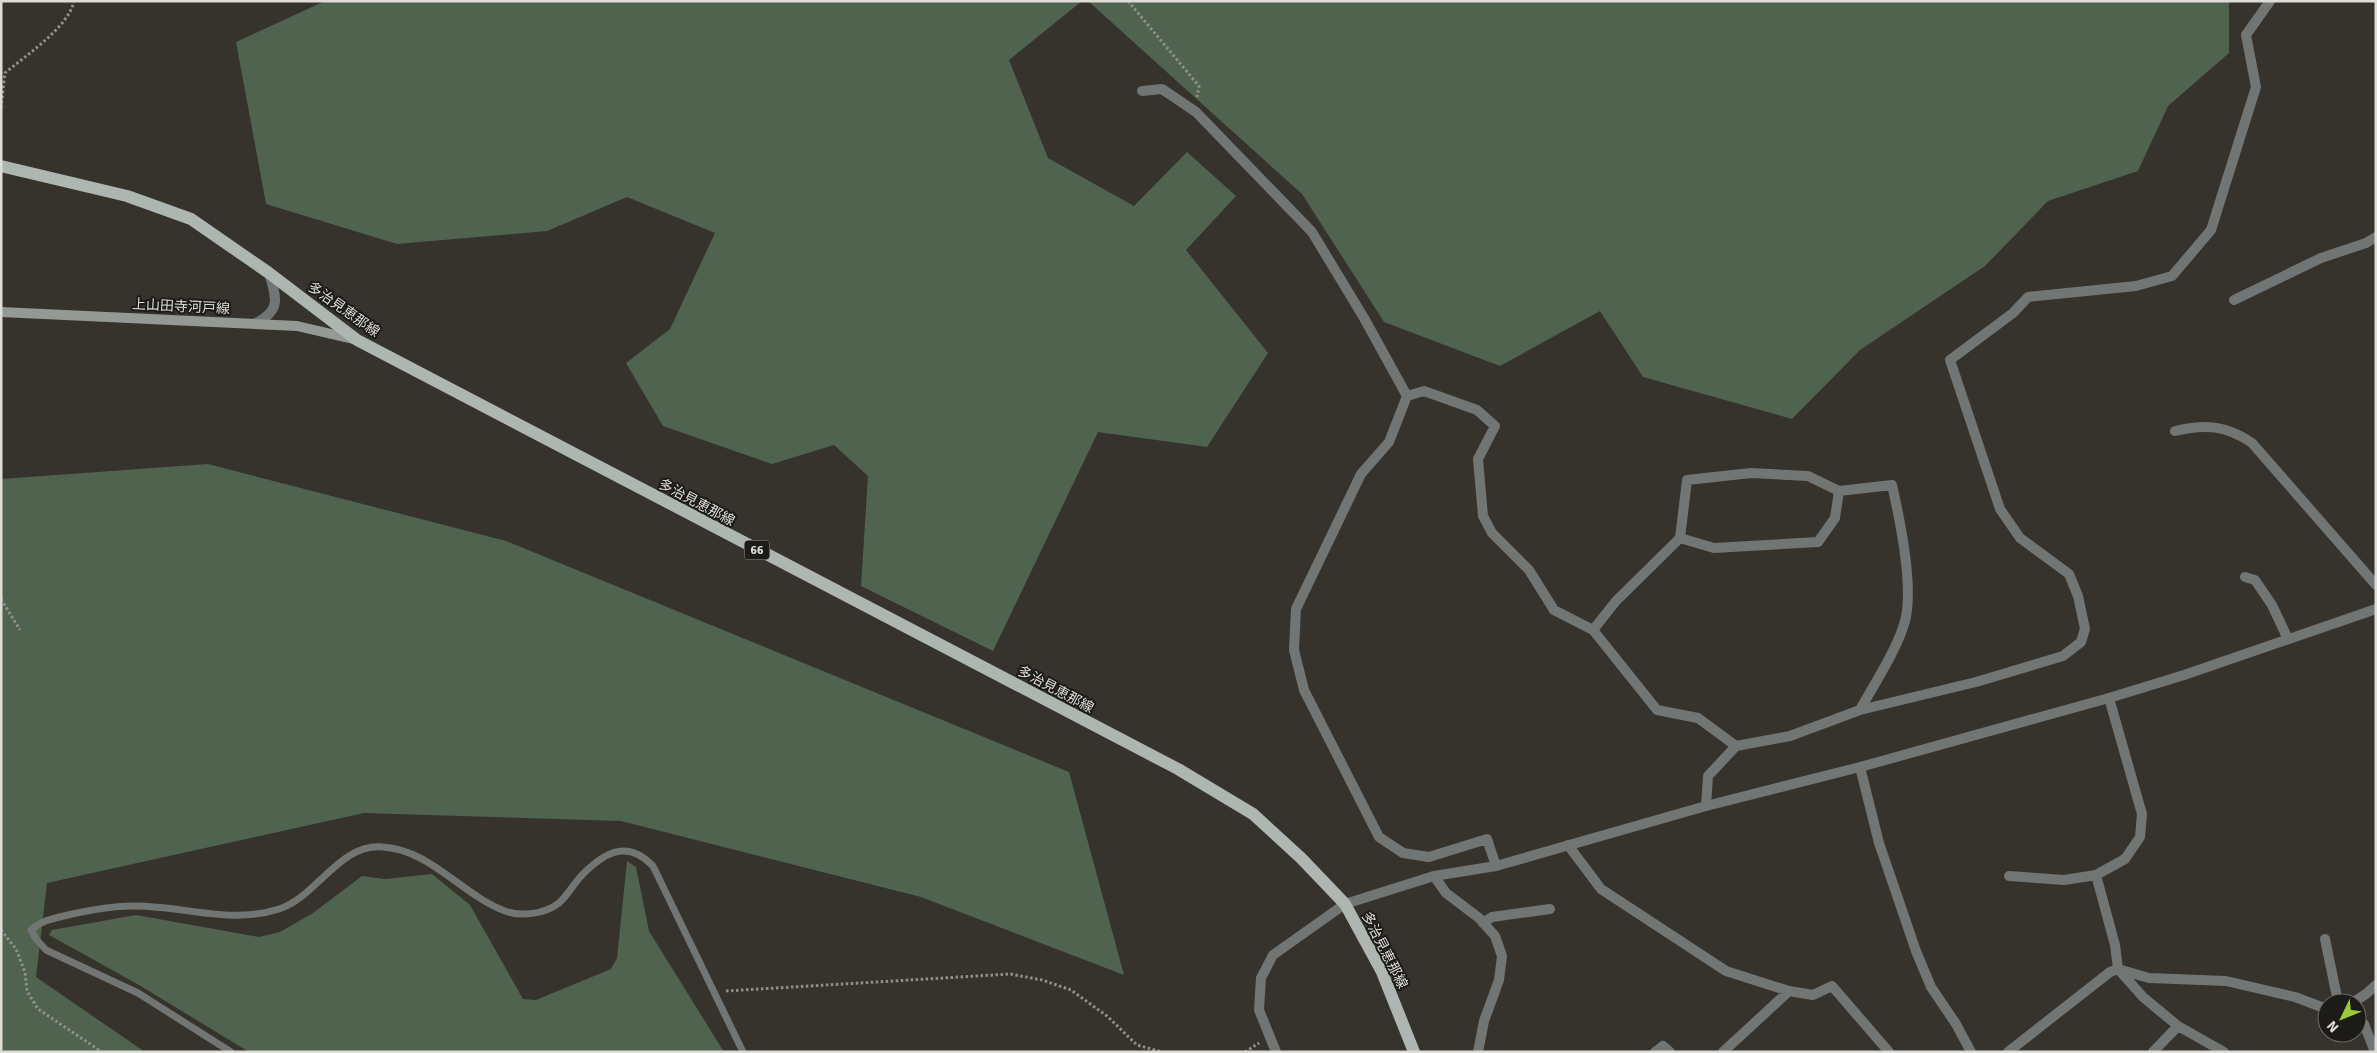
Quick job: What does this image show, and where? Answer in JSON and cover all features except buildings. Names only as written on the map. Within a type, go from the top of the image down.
[{"type":"main road","name":"多治見恵那線","points":[[1,166],[127,196],[191,219],[269,273],[357,340],[1178,769],[1253,814],[1302,858],[1345,904],[1382,972],[1414,1052]]},
{"type":"main road","name":"上山田寺河戸線","points":[[1,312],[297,326],[357,340]]},
{"type":"street","points":[[1706,806],[1708,776],[1736,746],[1790,736],[1860,710],[1976,682],[2062,656],[2081,642],[2084,629],[2078,596],[2069,574],[2020,538],[2000,509],[1950,360],[2013,313],[2028,297],[2136,286],[2172,276],[2211,230],[2256,87],[2246,35],[2270,1]]},
{"type":"street","points":[[1142,91],[1162,89],[1193,110],[1312,232],[1364,318],[1407,396],[1390,442],[1361,474],[1296,609],[1294,650],[1304,690],[1379,837],[1403,853],[1429,857],[1487,839],[1496,866]]},
{"type":"street","points":[[2234,300],[2321,258],[2366,243],[2376,237]]},
{"type":"street","points":[[256,323],[267,318],[275,305],[275,294],[269,273]]},
{"type":"street","points":[[1407,396],[1424,391],[1477,410],[1495,426],[1478,459],[1482,516],[1492,533],[1529,570],[1554,610],[1593,630],[1657,710],[1698,718],[1736,746]]},
{"type":"street","points":[[2175,431],[2200,425],[2237,432],[2252,443],[2376,585]]},
{"type":"street","points":[[1593,630],[1616,601],[1680,538],[1687,480],[1751,473],[1808,476],[1839,491],[1892,485],[1900,519],[1907,588],[1905,621],[1883,670],[1860,710]]},
{"type":"street","points":[[1680,538],[1714,548],[1818,542],[1835,518],[1839,491]]},
{"type":"street","points":[[2245,577],[2255,580],[2272,605],[2288,639]]},
{"type":"street","points":[[1276,1052],[1259,1010],[1261,978],[1273,955],[1345,904],[1434,876],[1496,866],[1706,806],[1860,767],[2109,698],[2376,610]]},
{"type":"street","points":[[2009,876],[2064,880],[2096,875],[2125,858],[2140,837],[2142,814],[2109,698]]},
{"type":"street","points":[[1860,767],[1879,843],[1916,950],[1931,987],[1972,1052]]},
{"type":"street","points":[[1568,845],[1601,889],[1726,971],[1789,991],[1813,995],[1832,986],[1890,1052]]},
{"type":"street","points":[[2096,875],[2115,945],[2118,969],[2143,997],[2178,1026],[2224,1052]]},
{"type":"street","points":[[1434,876],[1446,893],[1483,923],[1495,936],[1502,956],[1499,980],[1484,1021],[1478,1052]]},
{"type":"street","points":[[1483,923],[1492,917],[1550,909]]},
{"type":"street","points":[[2324,939],[2336,993]]},
{"type":"street","points":[[2008,1052],[2060,1008],[2110,972],[2118,969],[2149,978],[2226,981],[2295,997],[2317,1005]]},
{"type":"street","points":[[1722,1052],[1789,991]]},
{"type":"street","points":[[2153,1052],[2178,1026]]},
{"type":"street","points":[[2367,1032],[2375,1052]]},
{"type":"street","points":[[1655,1052],[1663,1046],[1670,1052]]},
{"type":"lane","points":[[231,1052],[138,993],[46,950],[31,930],[47,920],[132,906],[224,916],[259,914],[280,909],[298,899],[341,862],[368,846],[396,848],[418,858],[438,869],[485,901],[518,916],[557,904],[582,874],[601,859],[618,851],[631,850],[642,855],[653,866],[744,1052]]},
{"type":"path","points":[[1,108],[5,73],[61,25],[73,9],[74,1]]},
{"type":"path","points":[[1128,1],[1200,86],[1193,110]]},
{"type":"path","points":[[1,599],[20,630]]},
{"type":"path","points":[[1,930],[16,949],[25,972],[27,991],[38,1009],[102,1052]]},
{"type":"path","points":[[715,992],[1010,974],[1042,980],[1071,990],[1107,1016],[1137,1045],[1162,1052]]},
{"type":"green space","points":[[325,1],[1082,1],[1009,60],[1048,158],[1134,206],[1187,152],[1236,196],[1186,250],[1268,353],[1207,447],[1098,432],[993,651],[861,586],[868,476],[834,445],[772,464],[663,426],[626,363],[670,329],[715,233],[627,197],[547,231],[397,244],[266,204],[236,42]]},
{"type":"green space","points":[[1088,1],[2229,1],[2229,53],[2168,106],[2138,171],[2048,201],[1985,266],[1860,350],[1792,419],[1643,377],[1600,311],[1500,366],[1384,322],[1302,194]]},
{"type":"green space","points":[[208,464],[506,541],[1069,772],[1124,975],[921,897],[621,821],[364,813],[47,883],[36,977],[145,1052],[1,1052],[1,479]]},
{"type":"green space","points":[[627,861],[636,867],[649,931],[724,1052],[249,1052],[139,985],[49,935],[52,930],[136,915],[259,937],[280,932],[313,913],[362,876],[385,879],[432,874],[470,905],[523,999],[536,1000],[611,969],[617,958]]}]
